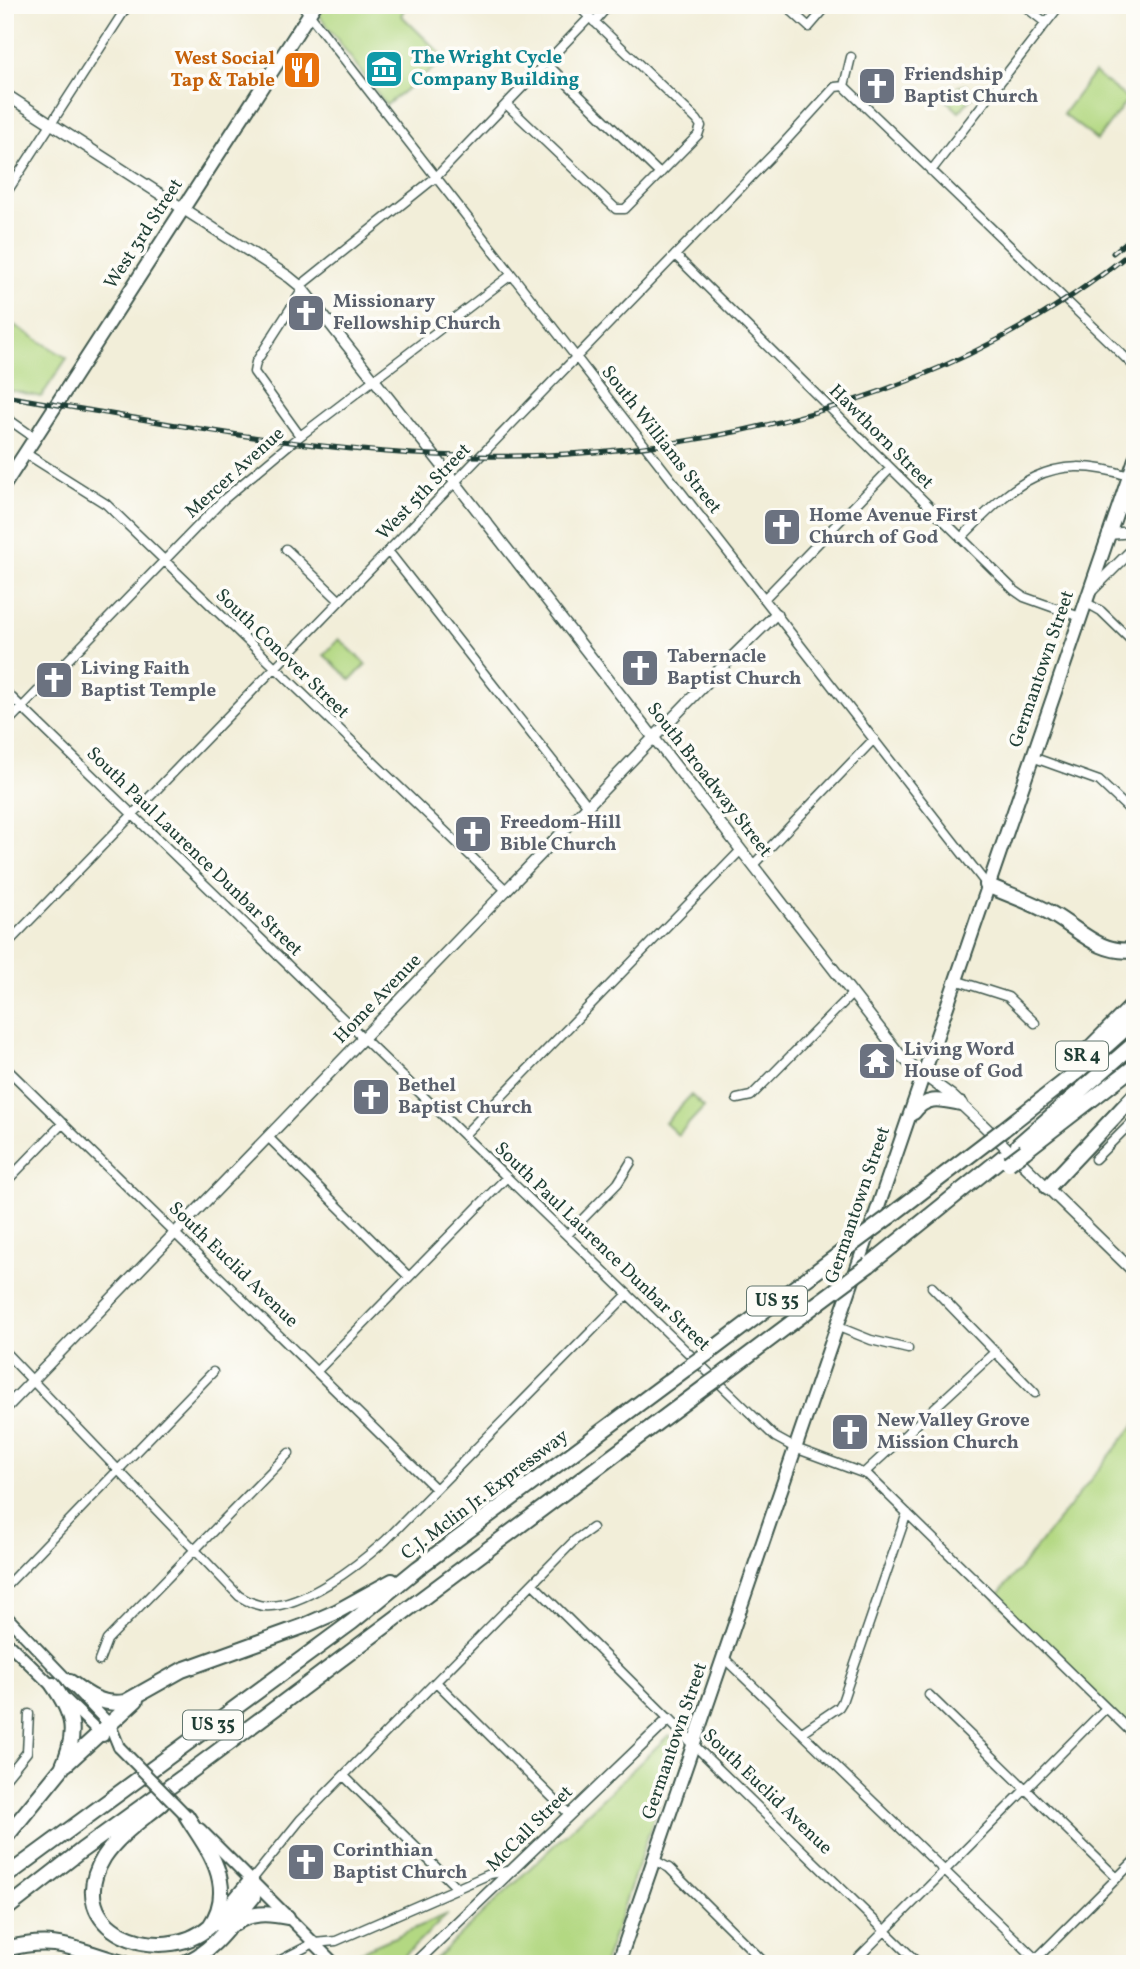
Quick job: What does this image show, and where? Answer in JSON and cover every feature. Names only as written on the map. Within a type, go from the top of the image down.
[{"type":"highway","points":[[987,885],[1054,915],[1093,943],[1120,951],[1135,950]]},
{"type":"highway","name":"SR 4","points":[[1030,1109],[1135,1003]]},
{"type":"highway","name":"US 35","points":[[1030,1109],[1135,1020]]},
{"type":"highway","name":"US 35","points":[[5,1910],[1006,1160],[1135,1042]]},
{"type":"highway","name":"SR 4","points":[[1021,1148],[1135,1066]]},
{"type":"highway","points":[[1048,1187],[1135,1095]]},
{"type":"highway","name":"C.J. Mclin Jr. Expressway","points":[[5,1877],[352,1622],[418,1568],[1030,1109]]},
{"type":"highway","points":[[71,1682],[87,1694],[105,1702],[125,1702],[197,1663],[325,1617],[418,1568]]},
{"type":"highway","points":[[53,1685],[66,1703],[72,1722],[70,1747],[62,1768]]},
{"type":"highway","points":[[5,1838],[62,1768],[142,1694]]},
{"type":"highway","points":[[202,1763],[110,1848],[97,1870],[93,1888],[97,1914],[106,1931],[119,1945],[136,1953],[159,1956],[178,1952],[206,1933],[236,1902],[251,1881]]},
{"type":"highway","points":[[186,1815],[216,1867],[220,1880],[219,1909],[206,1933]]},
{"type":"highway","points":[[224,1932],[253,1897],[251,1881]]},
{"type":"highway","points":[[182,1964],[201,1954],[239,1920],[255,1914],[287,1917]]},
{"type":"highway","points":[[5,1949],[37,1943],[63,1944],[126,1964]]},
{"type":"main road","name":"West 3rd Street","points":[[5,484],[309,8]]},
{"type":"main road","name":"Germantown Street","points":[[619,1963],[692,1743],[724,1658],[1135,459]]},
{"type":"main road","points":[[909,1119],[919,1106],[928,1100],[961,1104]]},
{"type":"main road","points":[[5,1615],[71,1682],[119,1747],[335,1964]]},
{"type":"main road","points":[[5,1640],[105,1729]]},
{"type":"street","points":[[5,195],[128,5]]},
{"type":"street","points":[[506,104],[616,209],[625,209],[698,135],[699,123],[577,5]]},
{"type":"street","points":[[300,436],[254,372],[256,362],[301,288],[436,177],[545,63],[609,5]]},
{"type":"street","points":[[785,5],[806,26],[811,26],[828,5]]},
{"type":"street","points":[[1024,5],[1046,23]]},
{"type":"street","points":[[931,171],[1060,5]]},
{"type":"street","name":"South Williams Street","points":[[309,8],[511,275],[987,885]]},
{"type":"street","points":[[851,57],[844,86],[1135,367]]},
{"type":"street","points":[[545,63],[660,173]]},
{"type":"street","name":"West 5th Street","points":[[5,946],[577,358],[835,87],[844,86]]},
{"type":"street","name":"South Broadway Street","points":[[5,94],[183,208],[301,288],[907,1063],[961,1104],[1135,1273]]},
{"type":"street","name":"Hawthorn Street","points":[[676,255],[1014,590],[1024,597],[1080,617]]},
{"type":"street","name":"Mercer Avenue","points":[[5,725],[223,499],[300,436],[511,275]]},
{"type":"street","points":[[5,417],[35,438]]},
{"type":"street","name":"South Conover Street","points":[[25,453],[106,504],[507,891]]},
{"type":"street","points":[[961,538],[999,499],[1013,488],[1041,474],[1071,467],[1089,467],[1129,476]]},
{"type":"street","points":[[764,599],[890,469]]},
{"type":"street","points":[[1123,494],[1128,510],[1135,514]]},
{"type":"street","points":[[1108,534],[1135,532]]},
{"type":"street","points":[[1135,547],[1086,598],[1135,644]]},
{"type":"street","points":[[286,549],[340,601]]},
{"type":"street","points":[[388,551],[588,806]]},
{"type":"street","name":"Home Avenue","points":[[5,1409],[776,614]]},
{"type":"street","name":"South Paul Laurence Dunbar Street","points":[[5,691],[775,1437],[795,1448],[864,1473],[1135,1736]]},
{"type":"street","points":[[752,865],[874,739]]},
{"type":"street","points":[[1032,757],[1099,781],[1135,815]]},
{"type":"street","points":[[464,1135],[741,850]]},
{"type":"street","points":[[955,979],[1008,997],[1035,1023]]},
{"type":"street","points":[[737,1100],[751,1096],[853,993]]},
{"type":"street","name":"South Euclid Avenue","points":[[5,1067],[436,1489]]},
{"type":"street","points":[[1095,1159],[1135,1120]]},
{"type":"street","points":[[5,1183],[63,1124]]},
{"type":"street","points":[[268,1137],[409,1277]]},
{"type":"street","points":[[567,1236],[618,1183],[631,1162]]},
{"type":"street","points":[[317,1371],[507,1177]]},
{"type":"street","points":[[932,1287],[1035,1393]]},
{"type":"street","points":[[5,1352],[239,1595],[258,1605],[278,1606],[346,1573],[385,1541],[628,1294]]},
{"type":"street","points":[[836,1326],[871,1340],[908,1349]]},
{"type":"street","points":[[864,1473],[995,1352]]},
{"type":"street","points":[[5,1587],[213,1372]]},
{"type":"street","points":[[99,1661],[107,1640],[289,1453]]},
{"type":"street","points":[[802,1732],[839,1707],[842,1702],[907,1513]]},
{"type":"street","points":[[251,1881],[301,1819],[575,1540],[592,1528]]},
{"type":"street","name":"South Euclid Avenue","points":[[533,1584],[919,1964]]},
{"type":"street","points":[[724,1658],[1033,1961],[1135,1860]]},
{"type":"street","points":[[436,1682],[569,1814]]},
{"type":"street","points":[[929,1695],[1117,1878]]},
{"type":"street","points":[[852,1964],[1106,1708]]},
{"type":"street","points":[[5,1779],[27,1752],[29,1714]]},
{"type":"street","name":"McCall Street","points":[[414,1964],[669,1719]]},
{"type":"street","points":[[344,1776],[457,1888]]},
{"type":"street","points":[[654,1860],[669,1868],[766,1964]]},
{"type":"street","points":[[273,1964],[314,1943],[336,1941],[490,1874],[513,1870]]},
{"type":"green space","points":[[326,5],[407,5],[401,15],[446,59],[386,105],[319,15]]},
{"type":"green space","points":[[1094,73],[1128,99],[1097,140],[1063,114]]},
{"type":"green space","points":[[966,85],[973,96],[959,112],[947,101],[959,86]]},
{"type":"green space","points":[[14,325],[67,358],[41,397],[5,389],[5,338]]},
{"type":"green space","points":[[339,639],[366,664],[351,680],[324,655]]},
{"type":"green space","points":[[691,1095],[704,1107],[678,1135],[665,1123]]},
{"type":"green space","points":[[1135,1424],[1135,1736],[995,1599]]},
{"type":"green space","points":[[669,1735],[679,1745],[604,1964],[430,1964]]},
{"type":"green space","points":[[448,1914],[396,1964],[332,1964]]},
{"type":"railway","points":[[1113,253],[1135,235]]},
{"type":"railway","points":[[5,396],[243,435],[386,452],[484,456],[584,453],[683,441],[781,421],[876,393],[968,355],[1055,307],[1135,249]]},
{"type":"place","name":"The Wright Cycle Company Building","points":[[384,69]]},
{"type":"place","name":"West Social Tap & Table","points":[[302,70]]},
{"type":"place","name":"Friendship Baptist Church","points":[[877,86]]},
{"type":"place","name":"Missionary Fellowship Church","points":[[306,313]]},
{"type":"place","name":"Home Avenue First Church of God","points":[[782,527]]},
{"type":"place","name":"Tabernacle Baptist Church","points":[[640,668]]},
{"type":"place","name":"Living Faith Baptist Temple","points":[[54,680]]},
{"type":"place","name":"Freedom-Hill Bible Church","points":[[473,834]]},
{"type":"place","name":"Living Word House of God","points":[[877,1061]]},
{"type":"place","name":"Bethel Baptist Church","points":[[371,1097]]},
{"type":"place","name":"New Valley Grove Mission Church","points":[[850,1432]]},
{"type":"place","name":"Corinthian Baptist Church","points":[[306,1862]]}]
